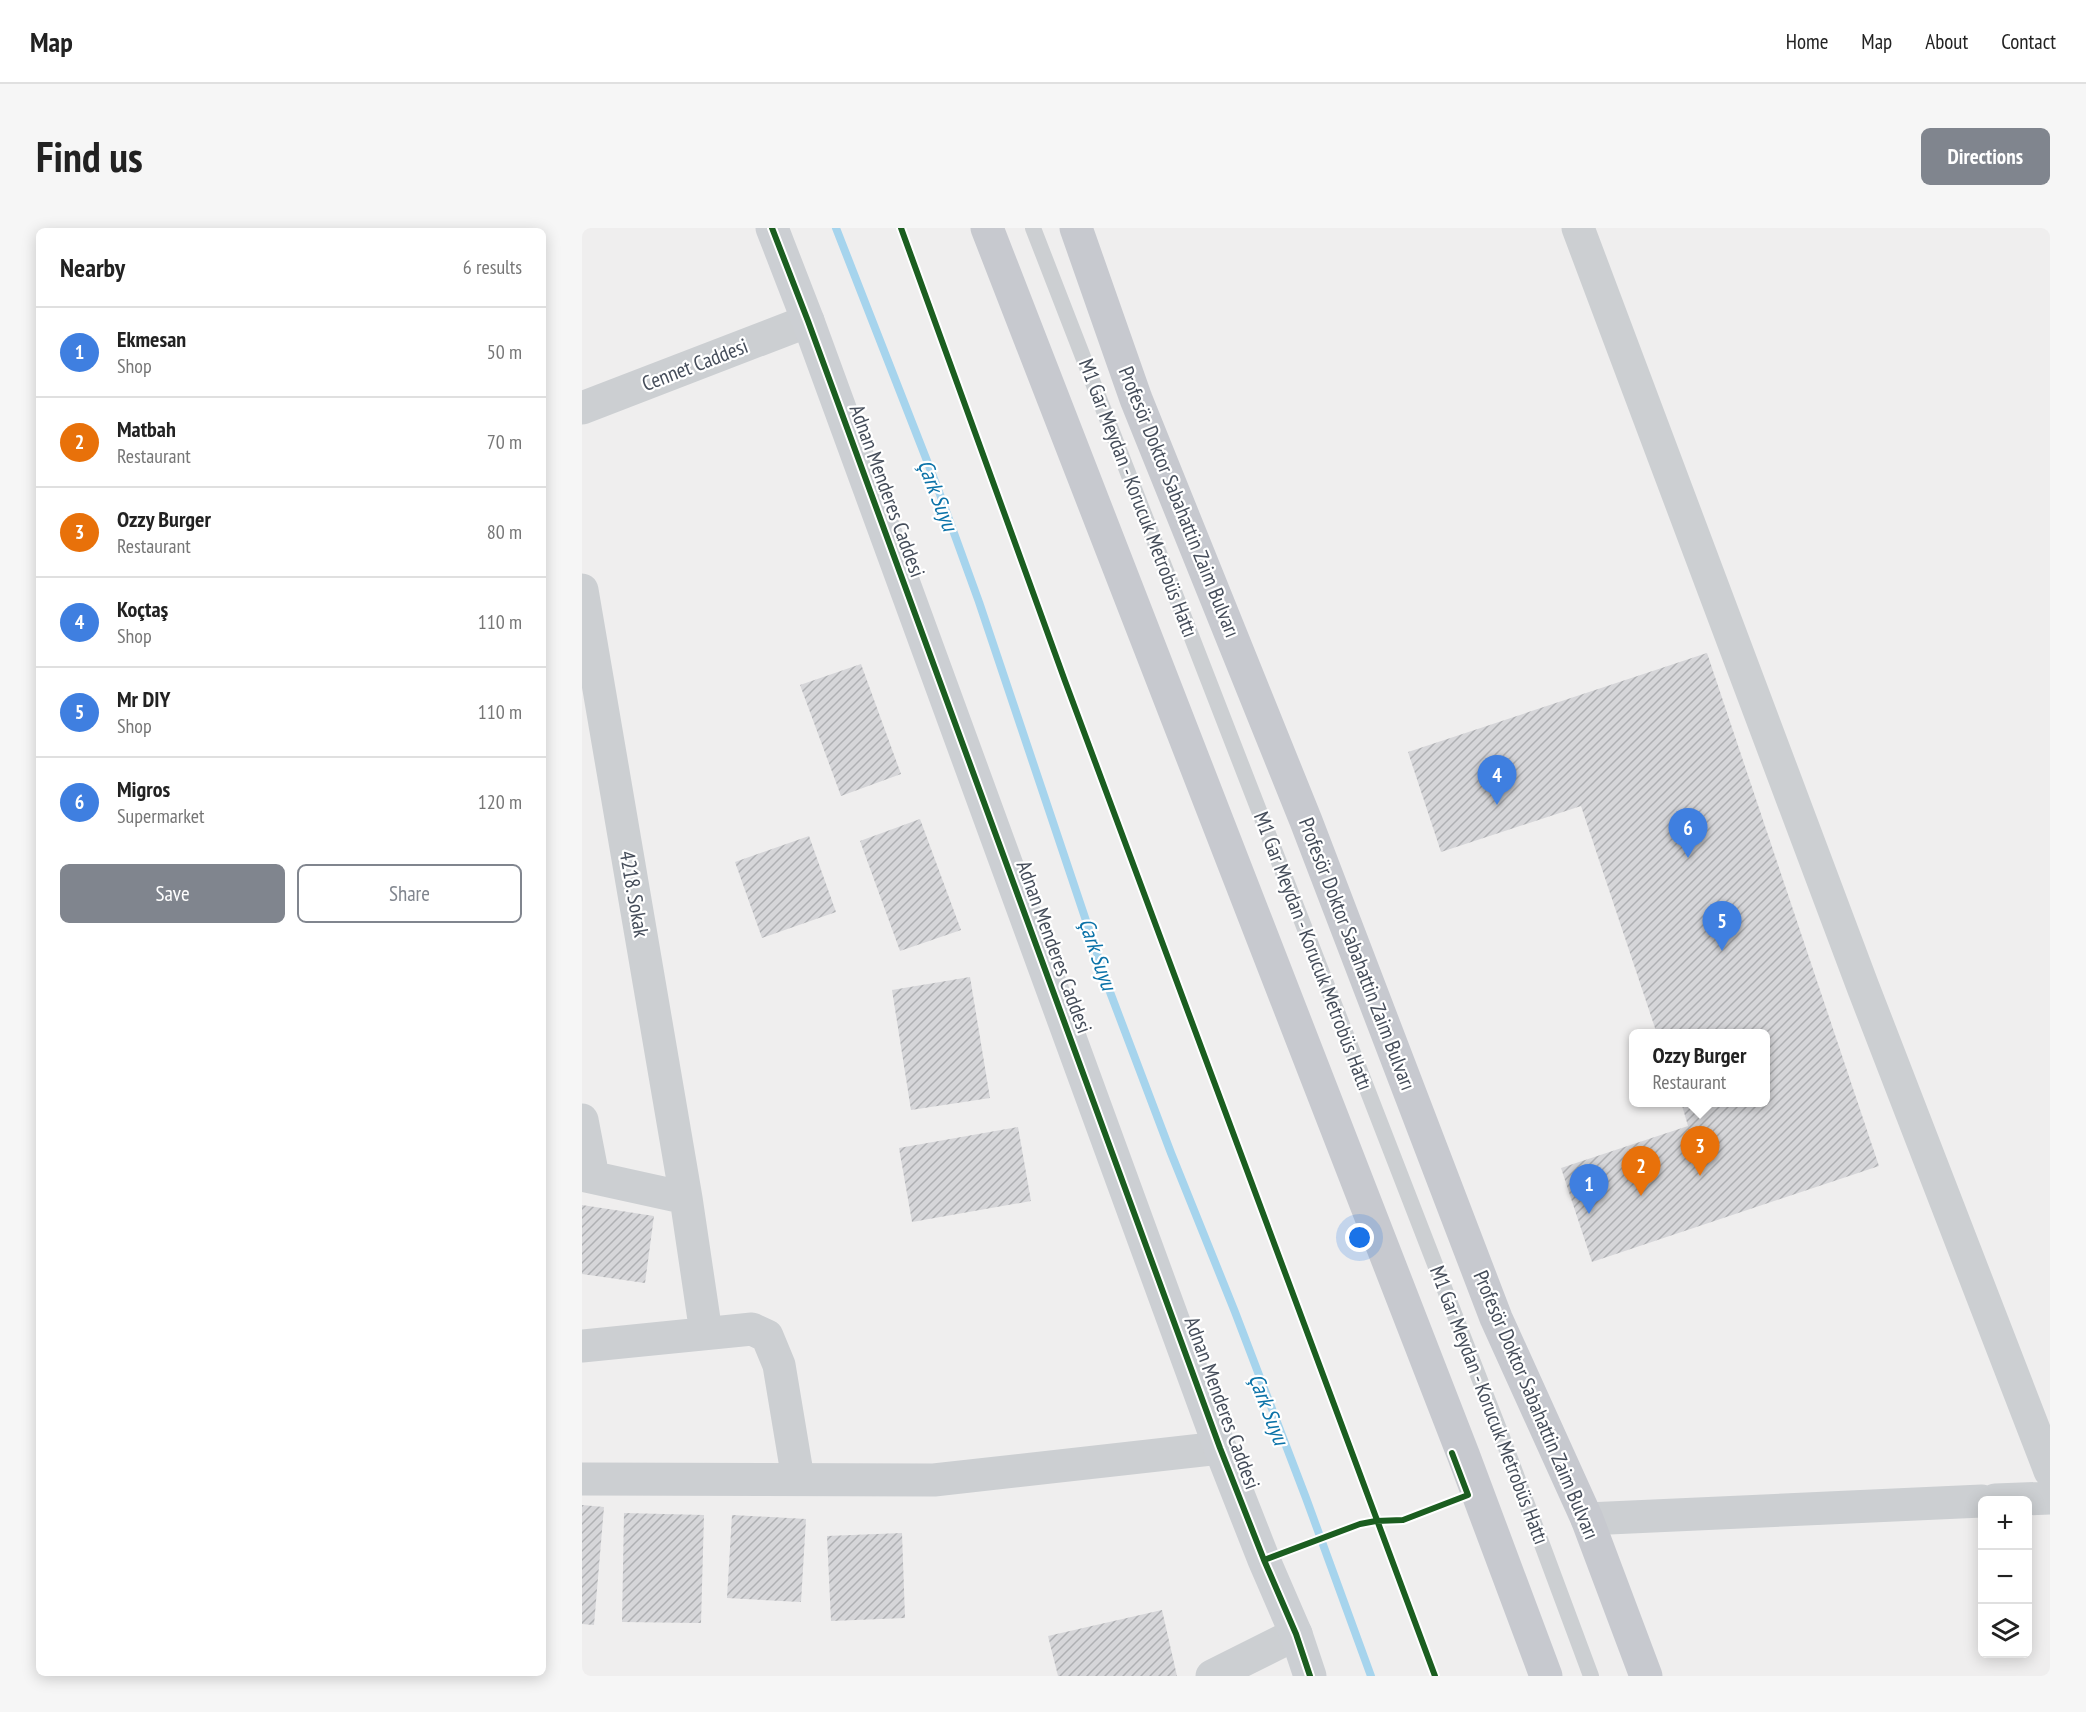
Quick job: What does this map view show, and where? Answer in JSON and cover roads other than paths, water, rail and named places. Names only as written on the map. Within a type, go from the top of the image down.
[{"type":"main road","points":[[987,228],[1463,1454],[1546,1676]]},
{"type":"main road","name":"Profesör Doktor Sabahattin Zaim Bulvarı","points":[[1076,228],[1136,399],[1311,832],[1496,1318],[1587,1519],[1646,1676]]},
{"type":"street","name":"Adnan Menderes Caddesi","points":[[772,228],[1220,1448],[1296,1634],[1310,1676]]},
{"type":"street","points":[[1578,228],[1863,987],[2050,1471]]},
{"type":"street","name":"Cennet Caddesi","points":[[582,408],[808,321]]},
{"type":"street","name":"4218. Sokak","points":[[582,590],[686,1198],[706,1333]]},
{"type":"street","points":[[582,1120],[587,1176],[686,1198]]},
{"type":"street","points":[[582,1346],[752,1329],[767,1336],[779,1365],[798,1479]]},
{"type":"street","points":[[582,1479],[934,1479],[1220,1448]]},
{"type":"street","points":[[2032,1499],[2050,1498]]},
{"type":"street","points":[[1587,1519],[1978,1501]]},
{"type":"street","points":[[1212,1676],[1296,1634]]},
{"type":"lane","name":"M1 Gar Meydan - Korucuk Metrobüs Hattı","points":[[1033,228],[1502,1437],[1591,1676]]},
{"type":"waterway","name":"Çark Suyu","points":[[836,228],[938,489],[979,602],[1110,992],[1306,1498],[1371,1676]]},
{"type":"place","name":"Koçtaş","points":[[1497,805]]},
{"type":"place","name":"Migros","points":[[1688,858]]},
{"type":"place","name":"Mr DIY","points":[[1722,951]]},
{"type":"place","name":"Ozzy Burger","points":[[1700,1176]]},
{"type":"place","name":"Matbah","points":[[1641,1196]]},
{"type":"place","name":"Ekmesan","points":[[1589,1214]]}]
